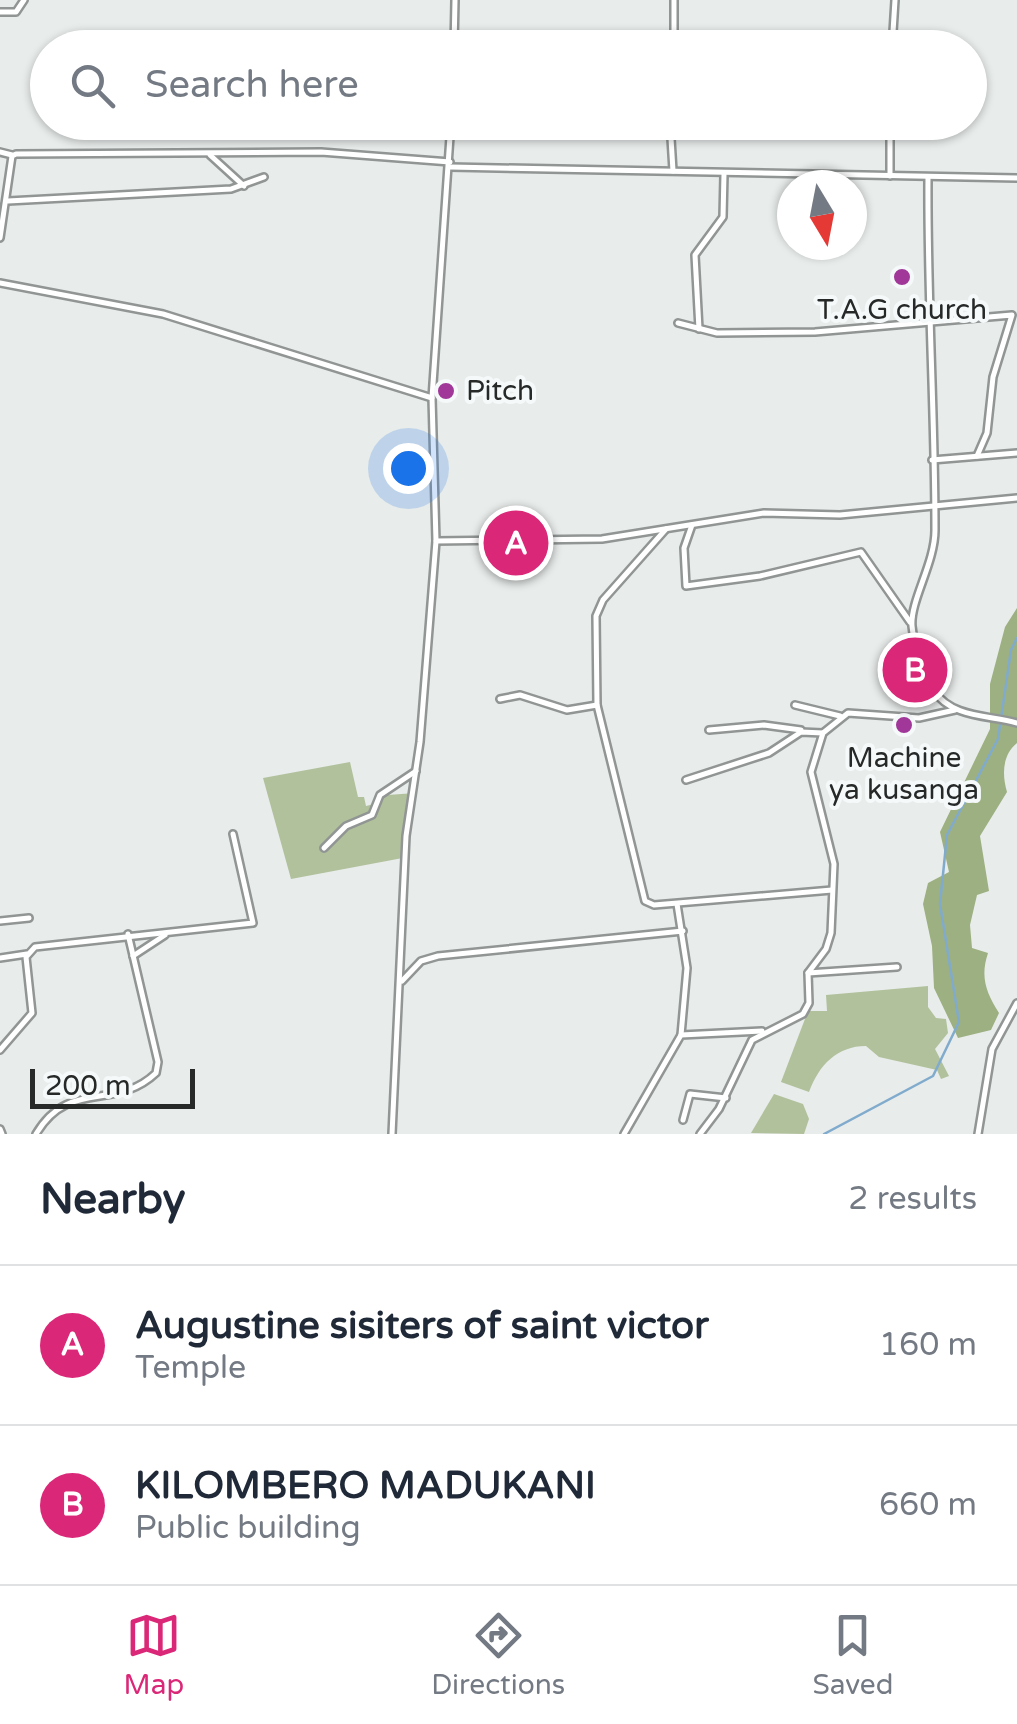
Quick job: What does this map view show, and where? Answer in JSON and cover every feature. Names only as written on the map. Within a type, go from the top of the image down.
[{"type":"street","points":[[0,12],[16,12],[24,0]]},
{"type":"street","points":[[454,30],[455,0]]},
{"type":"street","points":[[674,0],[674,30]]},
{"type":"street","points":[[893,30],[895,0]]},
{"type":"street","points":[[392,1134],[406,836],[416,771],[436,541],[432,398],[451,140]]},
{"type":"street","points":[[671,140],[672,171]]},
{"type":"street","points":[[890,140],[890,176]]},
{"type":"street","points":[[0,152],[321,152],[450,165],[1017,178]]},
{"type":"street","points":[[209,154],[244,186]]},
{"type":"street","points":[[0,238],[12,155]]},
{"type":"street","points":[[699,329],[695,255],[723,217],[724,174]]},
{"type":"street","points":[[8,202],[244,186],[264,178]]},
{"type":"street","points":[[912,624],[932,561],[928,178]]},
{"type":"street","points":[[0,283],[163,314],[432,398]]},
{"type":"street","points":[[678,323],[699,329],[815,332],[1014,317],[994,372],[988,426],[977,456]]},
{"type":"street","points":[[932,460],[1017,453]]},
{"type":"street","points":[[436,541],[602,539],[764,514],[840,515],[1017,498]]},
{"type":"street","points":[[692,525],[684,548],[686,586],[767,574],[861,552],[912,624],[929,681],[940,698],[956,710],[1017,723]]},
{"type":"street","points":[[666,529],[599,606],[597,705],[645,901],[677,903],[833,890]]},
{"type":"street","points":[[500,699],[520,696],[567,710],[597,705]]},
{"type":"street","points":[[795,705],[840,716],[932,718],[956,710]]},
{"type":"street","points":[[700,1134],[726,1098],[752,1040],[803,1014],[809,1003],[808,973],[829,941],[833,890],[831,851],[810,781],[823,732],[840,716]]},
{"type":"street","points":[[709,730],[764,725],[823,732]]},
{"type":"street","points":[[686,780],[769,754],[804,731]]},
{"type":"street","points":[[324,848],[346,826],[374,814],[382,792],[416,771]]},
{"type":"street","points":[[0,958],[28,954],[43,944],[255,921],[233,834]]},
{"type":"street","points":[[624,1134],[682,1035],[687,986],[677,903]]},
{"type":"street","points":[[0,921],[29,918]]},
{"type":"street","points":[[400,984],[421,960],[438,956],[683,931]]},
{"type":"street","points":[[133,956],[168,933]]},
{"type":"street","points":[[36,1134],[47,1115],[72,1099],[124,1094],[156,1073],[158,1062],[128,934]]},
{"type":"street","points":[[0,1050],[32,1012],[28,954]]},
{"type":"street","points":[[808,973],[897,967]]},
{"type":"street","points":[[978,1134],[992,1050],[1017,1003]]},
{"type":"street","points":[[682,1035],[766,1030]]},
{"type":"street","points":[[682,1120],[690,1094],[726,1098]]},
{"type":"green space","points":[[1017,608],[1017,743],[1008,753],[1005,766],[1007,792],[980,836],[989,891],[977,895],[970,925],[972,948],[988,953],[986,984],[999,1013],[991,1030],[958,1038],[934,988],[932,946],[923,904],[928,883],[949,872],[940,832],[990,729],[990,684],[1005,627]]},
{"type":"green space","points":[[350,762],[358,797],[364,797],[366,806],[374,804],[374,796],[415,793],[408,857],[291,879],[263,778]]},
{"type":"green space","points":[[928,986],[928,1007],[936,1018],[946,1019],[948,1033],[935,1049],[949,1076],[941,1079],[937,1070],[879,1057],[866,1046],[846,1049],[830,1059],[809,1092],[781,1082],[808,1011],[827,1011],[826,995]]},
{"type":"green space","points":[[774,1094],[803,1104],[809,1119],[804,1134],[751,1133]]},
{"type":"waterway","points":[[824,1134],[933,1076],[959,1022],[940,904],[947,835],[998,739],[1011,650],[1017,638]]},
{"type":"place","name":"T.A.G church","points":[[902,277]]},
{"type":"place","name":"Pitch","points":[[446,391]]},
{"type":"place","name":"Augustine sisiters of saint victor","points":[[516,543]]},
{"type":"place","name":"KILOMBERO MADUKANI","points":[[915,670]]},
{"type":"place","name":"Machine ya kusanga","points":[[904,725]]}]
